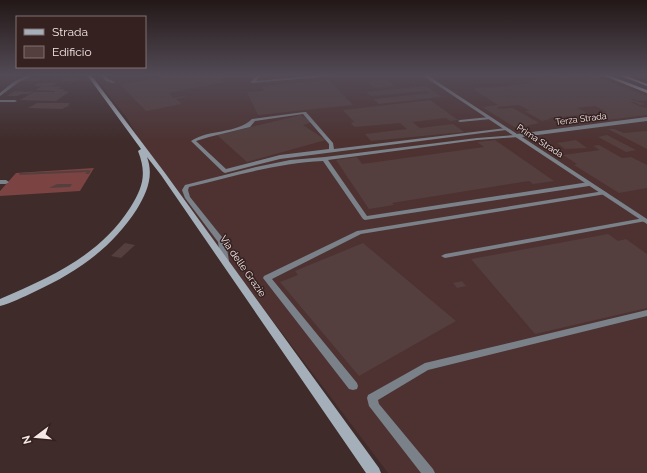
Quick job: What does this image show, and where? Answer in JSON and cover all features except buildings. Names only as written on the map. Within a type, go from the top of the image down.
[{"type":"street","name":"Via delle Grazie","points":[[105,97],[135,139],[163,174],[374,473]]},
{"type":"street","name":"Prima Strada","points":[[457,97],[645,221]]},
{"type":"street","name":"Terza Strada","points":[[516,136],[647,119]]},
{"type":"street","points":[[0,303],[55,277],[80,263],[112,238],[130,214],[148,176],[145,158],[135,139]]},
{"type":"lane","points":[[0,101],[15,101]]},
{"type":"lane","points":[[332,151],[331,144],[304,113],[254,120],[248,126],[192,141],[225,171],[280,157],[332,151],[506,129]]},
{"type":"lane","points":[[460,121],[489,118]]},
{"type":"lane","points":[[225,261],[222,242],[187,196],[187,186],[267,167],[314,159],[325,159],[504,136],[516,136]]},
{"type":"lane","points":[[325,159],[365,218],[589,184]]},
{"type":"lane","points":[[353,386],[267,278],[359,232],[604,193]]},
{"type":"lane","points":[[445,256],[645,221]]},
{"type":"lane","points":[[429,473],[374,406],[372,398],[425,367],[647,313]]},
{"type":"shaded area","points":[[110,97],[647,97],[647,473],[388,473],[147,154],[127,118]]},
{"type":"shaded area","points":[[94,168],[80,191],[0,196],[0,191],[16,173]]}]
